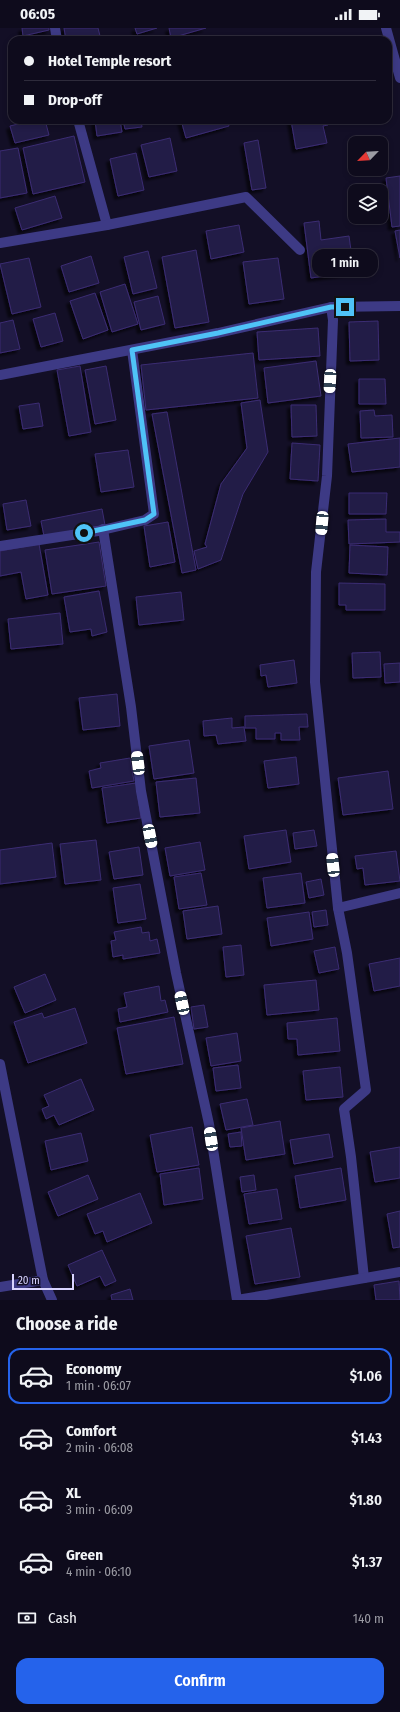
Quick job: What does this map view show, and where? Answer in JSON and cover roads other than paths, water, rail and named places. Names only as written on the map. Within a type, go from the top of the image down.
[{"type":"street","points":[[392,49],[400,78]]},
{"type":"street","points":[[79,124],[107,225]]},
{"type":"street","points":[[0,243],[107,225],[246,197],[300,250]]},
{"type":"street","points":[[0,375],[218,333],[331,307],[400,306]]},
{"type":"street","points":[[331,307],[333,320],[326,476],[316,572],[315,682],[338,908],[347,953],[366,1090],[344,1109],[351,1157],[364,1278]]},
{"type":"street","points":[[0,546],[103,529],[145,520],[154,514],[132,350]]},
{"type":"street","points":[[103,529],[131,707],[141,791],[176,973],[209,1124],[237,1300],[400,1272]]},
{"type":"street","points":[[338,908],[400,893]]},
{"type":"street","points":[[0,1064],[44,1280],[52,1300]]},
{"type":"street","points":[[0,1287],[44,1280]]}]
